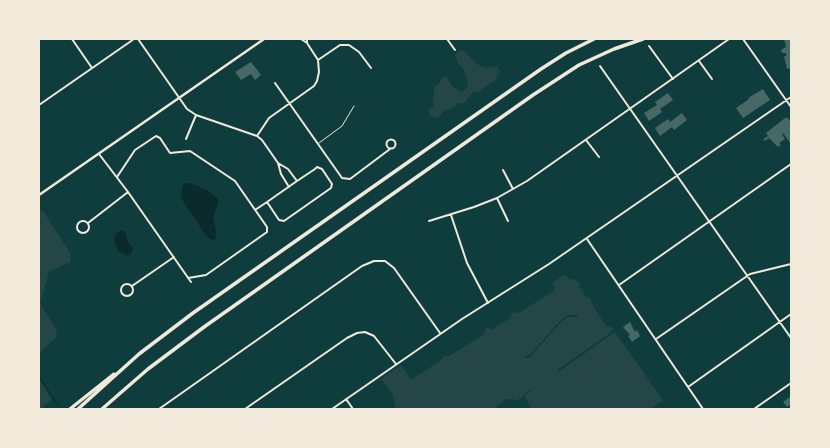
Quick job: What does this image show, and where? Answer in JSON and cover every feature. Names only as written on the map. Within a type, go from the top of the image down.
[{"type":"highway","points":[[70,409],[193,313],[541,69],[566,53],[594,39]]},
{"type":"highway","points":[[103,408],[191,336],[563,74],[614,49],[643,39]]},
{"type":"highway","points":[[614,49],[647,39]]},
{"type":"highway","points":[[78,409],[126,365]]},
{"type":"street","points":[[72,39],[92,68]]},
{"type":"street","points":[[39,105],[134,39]]},
{"type":"street","points":[[138,39],[187,109],[196,115],[257,136],[262,140],[278,163],[280,171],[289,187]]},
{"type":"street","points":[[39,196],[264,39]]},
{"type":"street","points":[[257,136],[269,118],[316,83],[319,72],[318,60],[307,43],[301,39]]},
{"type":"street","points":[[447,39],[454,50]]},
{"type":"street","points":[[430,221],[497,198],[513,189],[586,140],[729,39]]},
{"type":"street","points":[[743,39],[791,107]]},
{"type":"street","points":[[318,60],[340,45],[349,45],[359,52],[371,68]]},
{"type":"street","points":[[649,46],[673,79]]},
{"type":"street","points":[[698,60],[712,79]]},
{"type":"street","points":[[600,66],[791,338]]},
{"type":"street","points":[[275,83],[318,143],[338,175],[347,180],[390,149],[394,148],[396,145],[393,140],[387,143],[390,149]]},
{"type":"street","points":[[332,409],[440,333],[516,287],[587,239],[791,97]]},
{"type":"street","points":[[186,139],[196,115]]},
{"type":"street","points":[[117,177],[135,150],[156,136],[160,138],[170,153],[190,151],[236,181],[267,227],[266,233],[206,275],[188,278]]},
{"type":"street","points":[[586,140],[599,157]]},
{"type":"street","points":[[99,154],[128,192],[191,282]]},
{"type":"street","points":[[278,163],[286,167],[297,182]]},
{"type":"street","points":[[619,285],[791,164]]},
{"type":"street","points":[[280,171],[281,168],[286,167]]},
{"type":"street","points":[[256,210],[267,202],[319,167],[332,184],[331,188],[284,221],[279,220],[267,202]]},
{"type":"street","points":[[502,170],[513,189]]},
{"type":"street","points":[[88,223],[128,192]]},
{"type":"street","points":[[497,198],[508,221]]},
{"type":"street","points":[[451,215],[467,263],[488,303]]},
{"type":"street","points":[[83,221],[88,223],[88,230],[82,232],[79,230],[78,225],[80,222],[83,221]]},
{"type":"street","points":[[587,239],[703,409]]},
{"type":"street","points":[[132,286],[127,284],[124,285],[121,290],[128,296],[131,294],[132,286],[174,257]]},
{"type":"street","points":[[159,409],[369,262],[380,260],[390,264],[394,268],[440,333]]},
{"type":"street","points":[[656,339],[747,276],[791,264]]},
{"type":"street","points":[[688,386],[791,314]]},
{"type":"street","points":[[245,409],[347,338],[357,333],[364,332],[374,336],[396,364]]},
{"type":"street","points":[[754,409],[791,383]]},
{"type":"street","points":[[346,399],[353,409]]},
{"type":"lane","points":[[318,143],[342,126],[354,106]]},
{"type":"shaded area","points":[[459,51],[464,51],[477,64],[485,68],[497,66],[500,72],[495,80],[478,92],[473,92],[464,103],[458,103],[451,109],[444,110],[438,118],[431,116],[428,109],[434,106],[433,99],[435,86],[440,83],[442,77],[447,77],[452,86],[461,92],[467,88],[468,82],[464,70],[458,63],[455,55]]},
{"type":"shaded area","points":[[185,183],[190,183],[207,190],[219,200],[213,217],[216,232],[215,240],[210,239],[205,234],[181,198],[182,188]]},
{"type":"shaded area","points":[[39,211],[43,211],[71,254],[70,262],[49,272],[40,303],[57,331],[56,338],[39,353]]},
{"type":"shaded area","points":[[121,230],[125,232],[128,242],[133,249],[131,254],[127,256],[118,251],[114,240],[116,233]]},
{"type":"shaded area","points":[[563,275],[580,283],[579,286],[586,297],[590,298],[593,306],[606,326],[614,328],[610,333],[557,370],[558,372],[615,332],[663,400],[651,409],[532,409],[524,396],[531,391],[530,390],[517,401],[513,399],[506,399],[494,409],[396,409],[392,393],[381,379],[401,365],[411,380],[440,361],[444,356],[449,356],[483,335],[487,327],[491,330],[509,319],[513,312],[519,313],[555,290],[553,283]]},
{"type":"shaded area","points":[[39,379],[51,399],[50,402],[43,405],[44,409],[39,409]]},
{"type":"building","points":[[784,39],[791,39],[791,68],[787,69],[784,56],[786,56],[786,53],[782,53],[781,50],[786,47]]},
{"type":"building","points":[[251,62],[261,75],[255,80],[251,74],[241,80],[235,72]]},
{"type":"building","points":[[763,89],[770,100],[743,118],[736,108],[749,99],[748,98]]},
{"type":"building","points":[[668,93],[673,100],[660,109],[662,112],[649,121],[644,113],[657,105],[655,102]]},
{"type":"building","points":[[682,113],[687,120],[674,130],[672,127],[660,136],[655,128],[668,119],[670,122]]},
{"type":"building","points":[[785,118],[788,118],[791,123],[791,144],[783,133],[782,134],[785,139],[779,143],[781,145],[778,147],[769,138],[765,141],[763,139],[768,136],[766,133]]},
{"type":"building","points":[[630,322],[635,332],[637,330],[640,336],[632,342],[628,336],[630,335],[623,327]]},
{"type":"building","points":[[791,396],[791,404],[787,407],[783,402]]},
{"type":"waterway","points":[[526,357],[530,356],[559,323],[568,316],[577,316]]},
{"type":"waterway","points":[[39,376],[59,407]]}]
